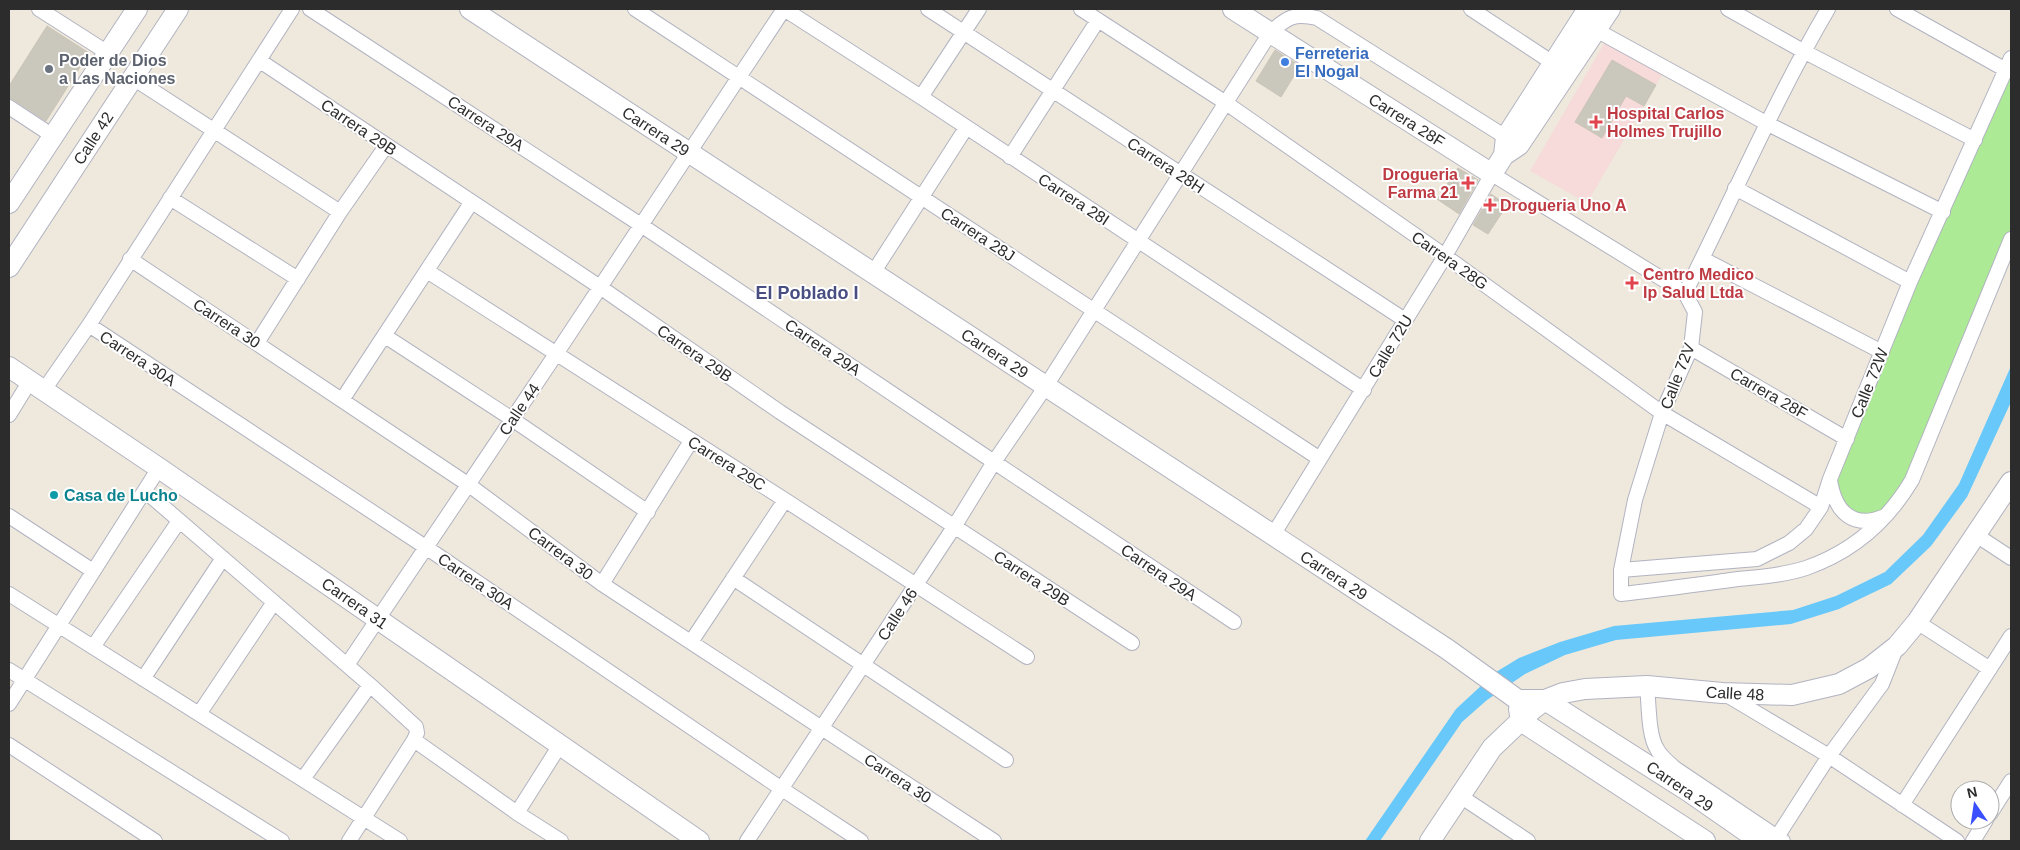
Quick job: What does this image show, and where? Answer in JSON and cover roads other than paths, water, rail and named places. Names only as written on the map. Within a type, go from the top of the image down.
[{"type":"street","points":[[39,9],[108,53]]},
{"type":"street","points":[[9,203],[137,9]]},
{"type":"street","name":"Calle 42","points":[[9,267],[178,9]]},
{"type":"street","points":[[9,415],[37,386],[89,325],[292,9]]},
{"type":"street","name":"Carrera 29A","points":[[310,9],[641,225],[1234,622]]},
{"type":"street","name":"Carrera 29","points":[[470,9],[1448,649],[1514,696]]},
{"type":"street","name":"Carrera 28J","points":[[635,9],[1320,459]]},
{"type":"street","name":"Calle 44","points":[[347,665],[469,485],[784,9]]},
{"type":"street","name":"Carrera 28I","points":[[784,9],[922,97],[966,128],[1364,390]]},
{"type":"street","name":"Carrera 28H","points":[[928,9],[1405,320]]},
{"type":"street","points":[[922,97],[979,9]]},
{"type":"street","name":"Carrera 28G","points":[[1081,9],[1226,103],[1445,256],[1662,413],[1822,507]]},
{"type":"street","name":"Carrera 28F","points":[[1233,9],[1492,174],[1686,293]]},
{"type":"street","points":[[1471,9],[1553,63]]},
{"type":"street","name":"Calle 72U","points":[[1510,146],[1553,63],[1588,9]]},
{"type":"street","name":"Calle 72U","points":[[1273,535],[1364,390],[1492,174],[1510,146],[1610,9]]},
{"type":"street","points":[[1728,9],[1803,51],[1975,140]]},
{"type":"street","points":[[1686,293],[1766,123],[1803,51],[1828,9]]},
{"type":"street","points":[[1897,9],[2009,64]]},
{"type":"street","name":"Calle 46","points":[[747,841],[954,527],[994,462],[1046,386],[1270,33],[1284,19],[1295,16],[1317,18],[1510,146]]},
{"type":"street","points":[[1010,157],[1098,20]]},
{"type":"street","points":[[1596,30],[1766,123],[1943,212]]},
{"type":"street","name":"Carrera 29B","points":[[260,61],[600,287],[780,412],[1132,643]]},
{"type":"street","name":"Calle 72W","points":[[1621,570],[1757,559],[1789,543],[1806,528],[1822,507],[1830,479],[1910,282],[2009,64]]},
{"type":"street","points":[[132,78],[340,212]]},
{"type":"street","points":[[9,107],[53,136]]},
{"type":"street","points":[[873,273],[966,128]]},
{"type":"street","points":[[257,343],[340,212],[386,146]]},
{"type":"street","points":[[1735,188],[1910,282]]},
{"type":"street","points":[[170,198],[298,279]]},
{"type":"street","points":[[342,400],[472,203]]},
{"type":"street","points":[[1830,479],[1832,494],[1838,506],[1848,516],[1860,521],[1874,521],[1887,516],[1904,494],[1915,473],[2011,240]]},
{"type":"street","points":[[1703,259],[1882,352]]},
{"type":"street","name":"Carrera 30","points":[[130,260],[469,485],[602,584],[994,841]]},
{"type":"street","name":"Carrera 29C","points":[[427,271],[785,500],[1026,658]]},
{"type":"street","name":"Calle 72V","points":[[1686,293],[1695,312],[1691,348],[1662,413],[1635,500],[1621,570],[1621,594],[1776,574],[1805,568],[1849,548],[1887,516]]},
{"type":"street","name":"Carrera 30A","points":[[89,325],[427,548],[782,789],[862,841]]},
{"type":"street","points":[[385,336],[512,419],[648,512]]},
{"type":"street","name":"Carrera 28F","points":[[1691,348],[1847,439]]},
{"type":"street","name":"Carrera 31","points":[[9,367],[159,468],[699,841]]},
{"type":"street","points":[[602,584],[691,441]]},
{"type":"street","points":[[9,704],[159,468]]},
{"type":"street","name":"Calle 48","points":[[1430,841],[1492,748],[1545,700],[1563,693],[1585,689],[1647,686],[1722,693],[1792,695],[1839,684],[1869,668],[1897,646],[1917,622],[2011,482]]},
{"type":"street","points":[[145,491],[370,685],[415,733],[517,813],[561,841]]},
{"type":"street","points":[[691,642],[785,500]]},
{"type":"street","points":[[9,516],[94,571]]},
{"type":"street","points":[[94,647],[179,521]]},
{"type":"street","points":[[1976,535],[2011,558]]},
{"type":"street","points":[[143,678],[223,558]]},
{"type":"street","points":[[732,578],[1006,760]]},
{"type":"street","points":[[9,594],[400,841]]},
{"type":"street","points":[[199,714],[274,602]]},
{"type":"street","points":[[1917,622],[1990,669]]},
{"type":"street","points":[[1902,805],[2011,636]]},
{"type":"street","points":[[1647,686],[1653,738],[1656,748],[1665,759],[1773,840],[1829,756],[1882,684],[1897,646]]},
{"type":"street","points":[[9,670],[282,841]]},
{"type":"street","points":[[303,779],[370,685]]},
{"type":"street","points":[[1722,693],[1829,756],[1957,841]]},
{"type":"street","points":[[1521,721],[1514,696],[1545,700]]},
{"type":"street","name":"Carrera 29","points":[[1545,700],[1681,786],[1773,840]]},
{"type":"street","name":"Carrera 29","points":[[1521,721],[1706,841]]},
{"type":"street","points":[[349,841],[415,733]]},
{"type":"street","points":[[9,745],[155,841]]},
{"type":"street","points":[[517,813],[560,745]]},
{"type":"street","points":[[2000,798],[2011,781]]},
{"type":"street","points":[[1460,796],[1528,841]]},
{"type":"street","points":[[1973,841],[1980,830]]},
{"type":"water","points":[[2011,366],[2011,402],[1967,497],[1931,546],[1891,584],[1839,609],[1791,624],[1616,640],[1565,655],[1525,674],[1487,700],[1462,722],[1380,841],[1365,841],[1456,709],[1496,672],[1519,658],[1560,642],[1614,626],[1793,610],[1836,596],[1885,572],[1923,535],[1959,484]]},
{"type":"place","name":"Ferreteria El Nogal","points":[[1285,62]]},
{"type":"place","name":"Poder de Dios a Las Naciones","points":[[49,69]]},
{"type":"place","name":"Hospital Carlos Holmes Trujillo","points":[[1596,122]]},
{"type":"place","name":"Drogueria Farma 21","points":[[1468,183]]},
{"type":"place","name":"Drogueria Uno A","points":[[1490,205]]},
{"type":"place","name":"Centro Medico Ip Salud Ltda","points":[[1632,283]]},
{"type":"place","name":"Casa de Lucho","points":[[54,495]]},
{"type":"district","name":"El Poblado I","points":[[807,293]]}]
